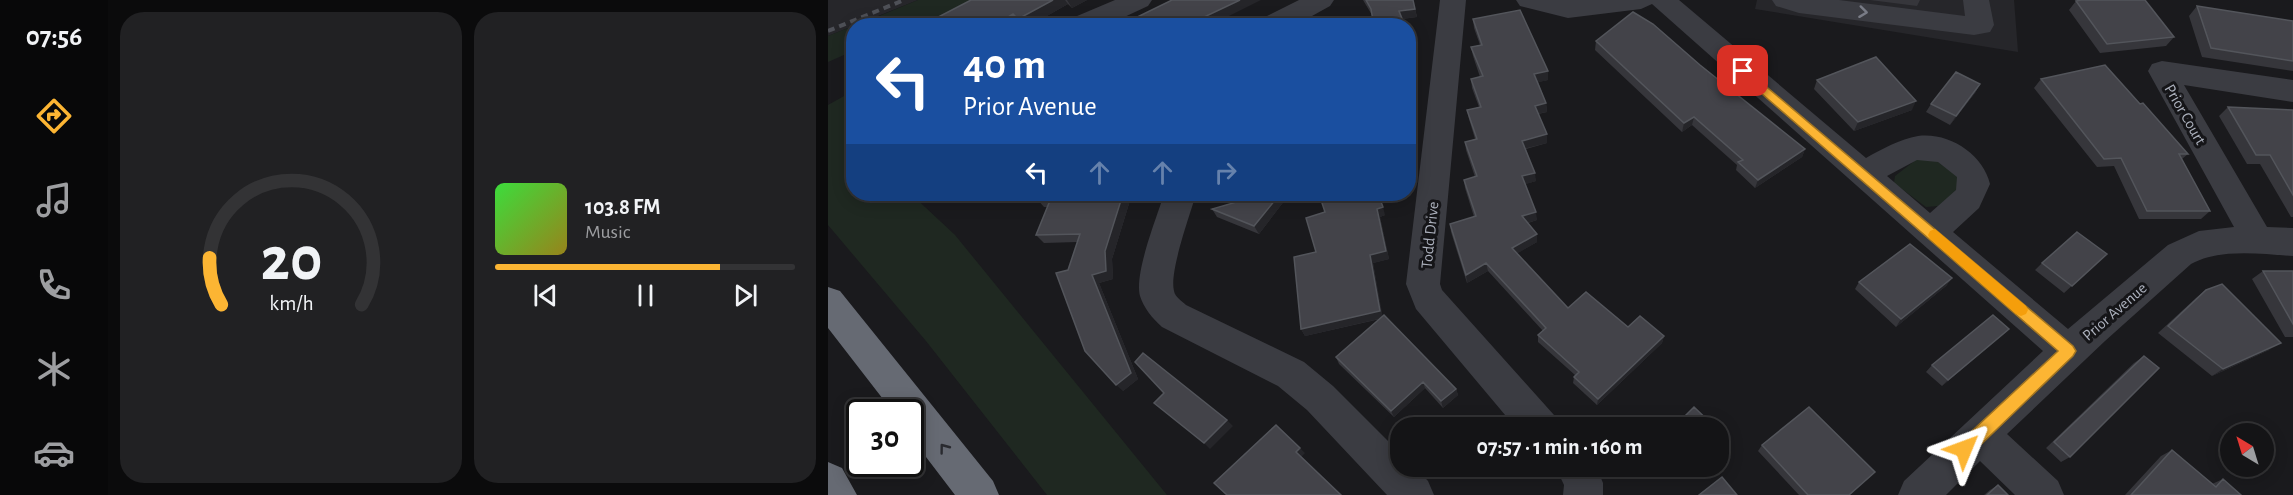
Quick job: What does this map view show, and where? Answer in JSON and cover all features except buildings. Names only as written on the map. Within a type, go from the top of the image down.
[{"type":"highway","points":[[828,302],[979,495]]},
{"type":"highway","points":[[828,482],[837,495]]},
{"type":"street","points":[[1098,18],[1139,0]]},
{"type":"street","points":[[1286,18],[1321,0]]},
{"type":"street","name":"Todd Drive","points":[[1453,0],[1424,284],[1428,298],[1531,417]]},
{"type":"street","points":[[1529,0],[1568,9],[1641,0]]},
{"type":"street","name":"Prior Avenue","points":[[1662,0],[2068,351],[2168,264],[2189,249],[2208,243],[2293,242]]},
{"type":"street","points":[[1785,0],[1931,11],[1980,25],[1976,0]]},
{"type":"street","name":"Prior Court","points":[[2258,241],[2162,71],[2293,91]]},
{"type":"street","points":[[1864,174],[1916,149],[1932,147],[1949,152],[1963,163],[1971,172],[1973,191],[1966,201],[1930,231]]},
{"type":"street","points":[[1178,201],[1157,276],[1156,292],[1162,306],[1174,316],[1291,374],[1320,398],[1414,495]]},
{"type":"street","points":[[1918,495],[2068,351]]},
{"type":"street","points":[[1979,434],[2044,495]]},
{"type":"street","points":[[1581,477],[1583,495]]},
{"type":"shaded area","points":[[828,0],[918,0],[873,18],[846,18],[846,29],[828,36]]},
{"type":"shaded area","points":[[918,0],[981,0],[936,18],[874,18]]},
{"type":"shaded area","points":[[1757,0],[2014,0],[2018,52],[1755,9]]},
{"type":"shaded area","points":[[846,29],[846,54],[828,62],[828,36]]},
{"type":"shaded area","points":[[846,95],[846,201],[919,201],[955,235],[1167,495],[1047,495],[926,341],[828,225],[828,105]]},
{"type":"shaded area","points":[[1933,158],[1958,177],[1958,190],[1938,206],[1926,207],[1894,183],[1895,176],[1917,159]]},
{"type":"railway","points":[[860,18],[904,0]]},
{"type":"railway","points":[[828,31],[846,24]]},
{"type":"slow traffic","points":[[1935,235],[2021,310]]},
{"type":"route","points":[[1743,71],[2068,351],[1964,449]]}]
